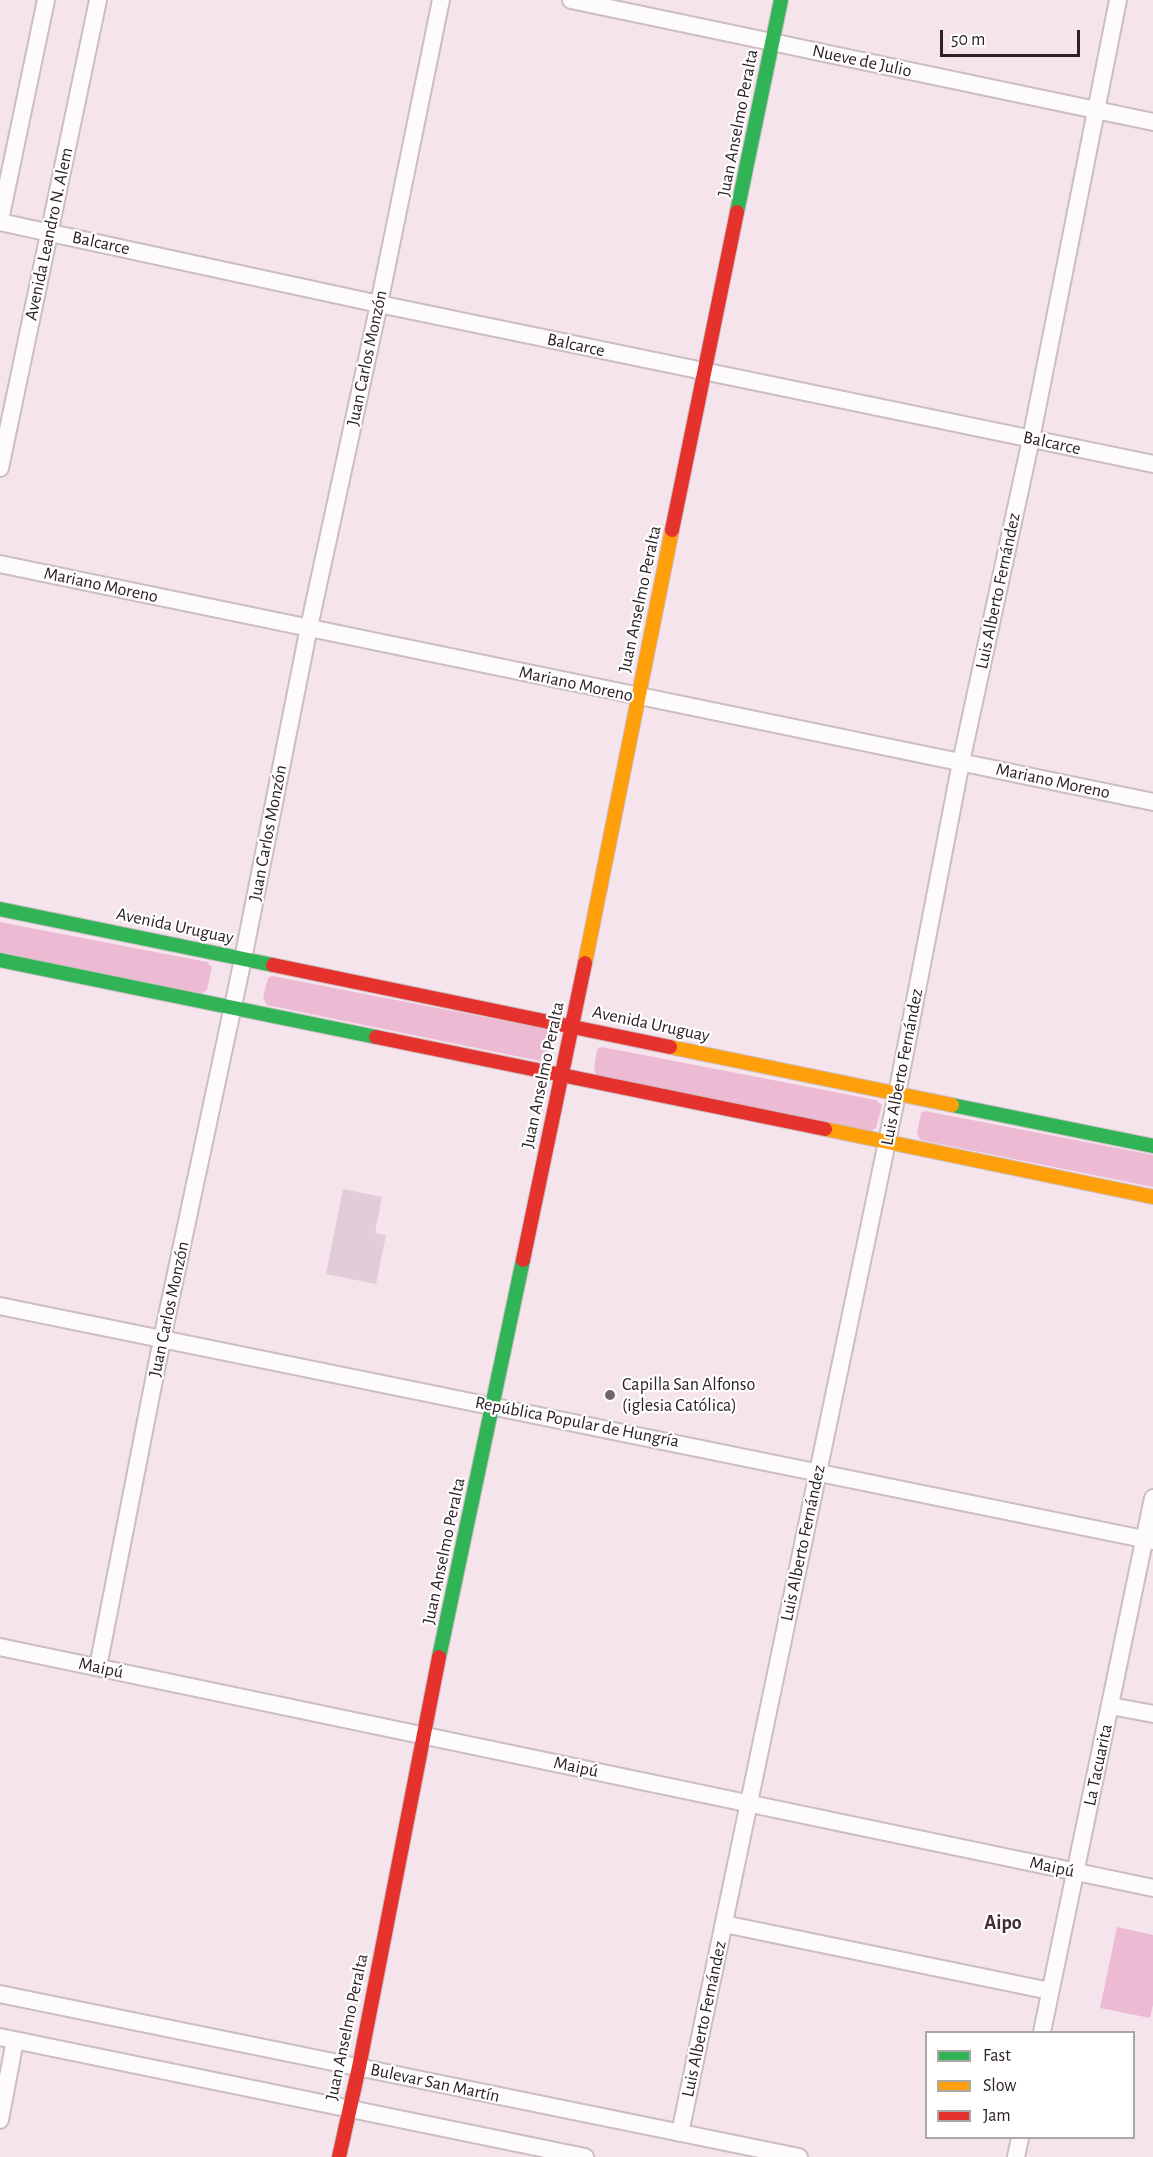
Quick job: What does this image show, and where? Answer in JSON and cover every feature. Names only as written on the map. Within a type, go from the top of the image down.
[{"type":"street","points":[[0,221],[45,0]]},
{"type":"street","name":"Avenida Leandro N. Alem","points":[[0,468],[98,0]]},
{"type":"street","name":"Juan Carlos Monzón","points":[[98,1667],[162,1340],[441,0]]},
{"type":"street","name":"Nueve de Julio","points":[[571,0],[1153,122]]},
{"type":"street","name":"Juan Anselmo Peralta","points":[[339,2157],[359,2067],[423,1735],[562,1076],[781,0]]},
{"type":"street","name":"Luis Alberto Fernández","points":[[680,2133],[887,1143],[961,762],[1031,439],[1118,0]]},
{"type":"street","name":"Balcarce","points":[[0,221],[379,304],[1153,464]]},
{"type":"street","name":"Mariano Moreno","points":[[0,564],[1153,802]]},
{"type":"street","name":"Avenida Uruguay","points":[[0,909],[1153,1146]]},
{"type":"street","points":[[0,960],[1153,1197]]},
{"type":"street","name":"República Popular de Hungría","points":[[0,1306],[1149,1540]]},
{"type":"street","name":"La Tacuarita","points":[[1041,2031],[1149,1540],[1153,1498]]},
{"type":"street","name":"Maipú","points":[[0,1647],[1153,1888]]},
{"type":"street","points":[[1111,1706],[1153,1714]]},
{"type":"street","points":[[724,1924],[1050,1991]]},
{"type":"street","name":"Bulevar San Martín","points":[[0,1994],[798,2157]]},
{"type":"street","points":[[0,2120],[8,2039],[585,2157]]},
{"type":"street","points":[[1016,2157],[1020,2139]]},
{"type":"shaded area","points":[[0,922],[207,962],[212,967],[207,990],[200,994],[0,953]]},
{"type":"shaded area","points":[[272,976],[546,1029],[552,1034],[546,1056],[540,1061],[267,1005],[263,998],[268,978]]},
{"type":"shaded area","points":[[602,1047],[876,1100],[882,1105],[876,1128],[870,1132],[597,1076],[594,1069],[597,1049]]},
{"type":"shaded area","points":[[925,1111],[1153,1155],[1153,1187],[920,1140],[917,1133],[921,1113]]},
{"type":"shaded area","points":[[1117,1927],[1153,1935],[1153,2005],[1150,2018],[1100,2008]]},
{"type":"building","points":[[343,1189],[382,1197],[375,1233],[386,1235],[376,1284],[326,1274]]},
{"type":"traffic: fast","points":[[737,212],[781,0]]},
{"type":"traffic: fast","points":[[0,909],[273,965]]},
{"type":"traffic: fast","points":[[0,960],[376,1037]]},
{"type":"traffic: fast","points":[[952,1105],[1153,1146]]},
{"type":"traffic: fast","points":[[439,1657],[523,1260]]},
{"type":"traffic: slow","points":[[585,963],[672,530]]},
{"type":"traffic: slow","points":[[670,1047],[952,1105]]},
{"type":"traffic: slow","points":[[825,1129],[1153,1197]]},
{"type":"traffic: jam","points":[[672,530],[737,212]]},
{"type":"traffic: jam","points":[[523,1260],[585,963]]},
{"type":"traffic: jam","points":[[273,965],[670,1047]]},
{"type":"traffic: jam","points":[[376,1037],[825,1129]]},
{"type":"traffic: jam","points":[[339,2157],[359,2067],[439,1657]]},
{"type":"place","name":"Capilla San Alfonso (iglesia Católica)","points":[[610,1395]]},
{"type":"district","name":"Aipo","points":[[1003,1923]]}]
